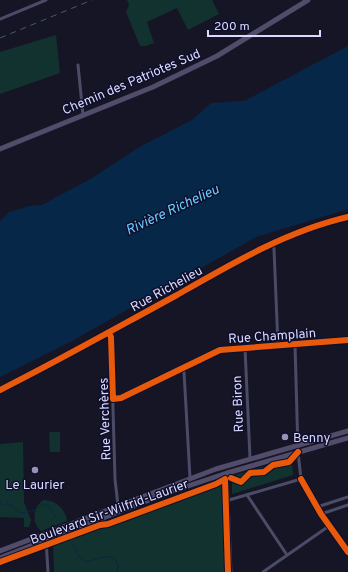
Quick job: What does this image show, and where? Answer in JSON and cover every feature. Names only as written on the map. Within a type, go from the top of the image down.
[{"type":"main road","name":"Chemin des Patriotes Sud","points":[[0,149],[153,87],[221,54],[308,0]]},
{"type":"main road","name":"Rue Richelieu","points":[[0,390],[273,244],[306,229],[348,217]]},
{"type":"main road","name":"Boulevard Sir-Wilfrid-Laurier","points":[[0,551],[190,478],[250,458],[348,430]]},
{"type":"main road","name":"Boulevard Sir-Wilfrid-Laurier","points":[[0,558],[167,493],[227,473],[348,438]]},
{"type":"street","points":[[0,19],[46,0]]},
{"type":"street","points":[[78,65],[83,115]]},
{"type":"street","points":[[348,217],[348,223]]},
{"type":"street","points":[[273,244],[278,346]]},
{"type":"street","name":"Rue Verchères","points":[[109,333],[111,337],[116,500],[118,506]]},
{"type":"street","name":"Rue Champlain","points":[[114,399],[121,398],[218,351],[348,340]]},
{"type":"street","points":[[295,344],[298,452],[301,479],[320,514],[348,552]]},
{"type":"street","name":"Rue Biron","points":[[245,348],[250,458]]},
{"type":"street","points":[[182,368],[184,372],[190,478]]},
{"type":"street","points":[[227,473],[231,572]]},
{"type":"street","points":[[229,500],[301,479]]},
{"type":"street","points":[[247,495],[287,555]]},
{"type":"street","points":[[316,507],[348,497]]},
{"type":"street","points":[[320,514],[348,505]]},
{"type":"street","points":[[264,572],[329,526]]},
{"type":"street","points":[[45,534],[48,572]]},
{"type":"green space","points":[[127,0],[212,0],[219,14],[188,30],[177,8],[147,22],[154,43],[146,46],[140,46],[126,12],[129,5]]},
{"type":"green space","points":[[56,35],[60,73],[0,94],[0,52]]},
{"type":"green space","points":[[49,432],[60,432],[60,452],[50,452]]},
{"type":"green space","points":[[23,442],[24,502],[31,520],[29,527],[24,527],[24,518],[0,517],[0,444]]},
{"type":"green space","points":[[283,461],[283,463],[289,461],[292,463],[293,475],[232,494],[232,476]]},
{"type":"green space","points":[[224,483],[227,572],[54,572],[53,544]]},
{"type":"green space","points":[[44,500],[48,500],[60,506],[65,513],[67,521],[41,531],[36,523],[35,514],[37,506]]},
{"type":"water","name":"Rivière Richelieu","points":[[348,46],[348,209],[256,237],[72,341],[0,377],[0,221],[9,212],[29,206],[42,205],[92,178],[141,146],[192,120],[211,103],[244,101]]},
{"type":"waterway","points":[[0,502],[2,505],[10,504],[21,513],[36,510],[41,505],[48,505],[57,519]]},
{"type":"waterway","points":[[73,544],[80,558],[86,562],[104,557],[114,557],[118,565],[117,572]]},
{"type":"railway","points":[[0,38],[92,0]]},
{"type":"cycle path","points":[[0,390],[67,355],[239,260],[303,231],[348,217]]},
{"type":"cycle path","points":[[109,333],[111,337],[113,399],[121,398],[220,350],[348,340]]},
{"type":"cycle path","points":[[231,478],[241,482],[250,473],[264,472],[273,465],[289,462],[298,452]]},
{"type":"cycle path","points":[[0,562],[100,525],[108,524],[216,484],[225,479],[228,572]]},
{"type":"cycle path","points":[[301,479],[321,514],[348,552]]},
{"type":"place","name":"Benny","points":[[285,437]]},
{"type":"place","name":"Le Laurier","points":[[35,470]]}]
